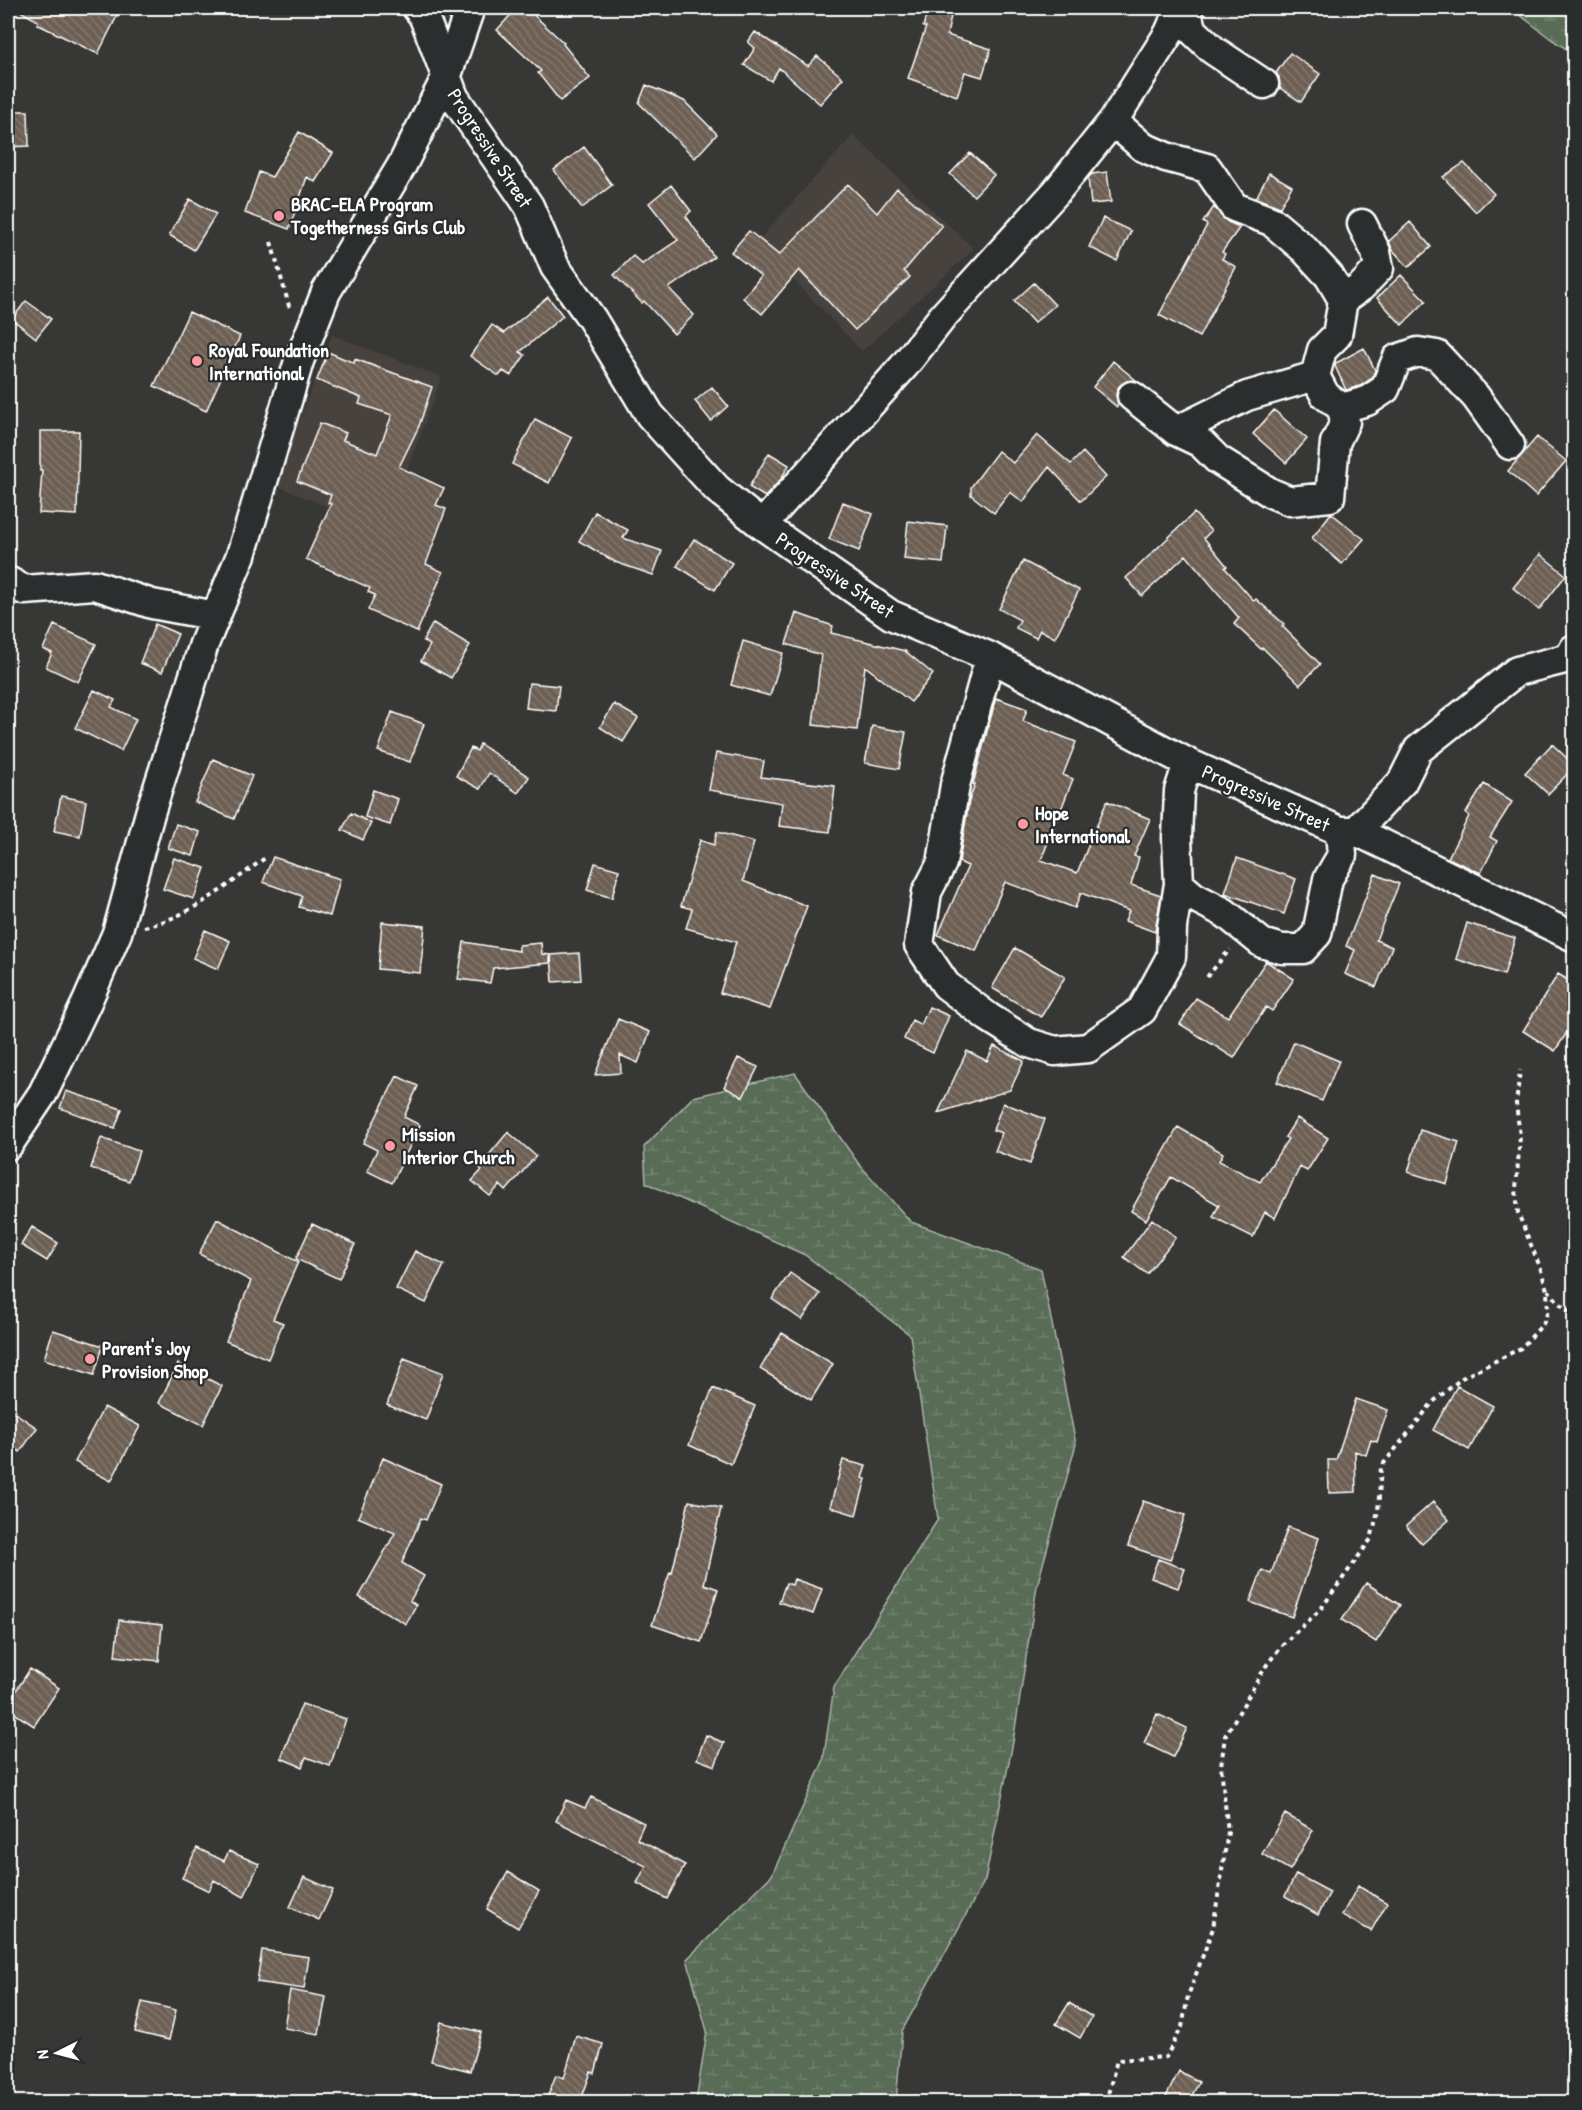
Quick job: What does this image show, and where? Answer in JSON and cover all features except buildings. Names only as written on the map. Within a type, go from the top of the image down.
[{"type":"street","name":"Progressive Street","points":[[417,8],[423,15],[454,97],[529,206],[555,267],[592,319],[650,415],[717,489],[762,525],[891,615],[990,657],[1188,764],[1348,831],[1575,937]]},
{"type":"street","points":[[8,1145],[43,1093],[117,933],[160,780],[204,644],[241,555],[299,361],[326,292],[402,165],[446,78],[470,8]]},
{"type":"street","points":[[762,525],[904,366],[944,315],[1056,192],[1113,121],[1169,33],[1180,8]]},
{"type":"street","points":[[1186,8],[1191,30],[1213,50],[1264,84]]},
{"type":"street","points":[[1113,121],[1143,147],[1166,157],[1207,168],[1234,207],[1271,221],[1304,249],[1329,276],[1343,300],[1337,335],[1322,350],[1315,376],[1325,395],[1342,408],[1345,422],[1335,443],[1330,497],[1290,501],[1271,493],[1217,459],[1202,443],[1176,431],[1132,396]]},
{"type":"street","points":[[1343,300],[1361,287],[1379,268],[1376,252],[1362,224]]},
{"type":"street","points":[[1342,408],[1367,401],[1385,389],[1397,359],[1418,352],[1437,355],[1476,397],[1510,445]]},
{"type":"street","points":[[1176,431],[1247,396],[1315,376]]},
{"type":"street","points":[[8,581],[24,590],[94,585],[152,604],[216,616]]},
{"type":"street","points":[[1179,884],[1194,897],[1225,913],[1263,943],[1282,949],[1303,949],[1317,934],[1328,879],[1342,855],[1348,831],[1402,782],[1418,750],[1517,671],[1569,658],[1575,649]]},
{"type":"street","points":[[990,657],[955,785],[942,863],[927,892],[919,945],[946,985],[988,1017],[1029,1043],[1055,1051],[1088,1048],[1142,1010],[1172,957],[1172,927],[1179,884],[1177,838],[1179,791],[1188,764]]},
{"type":"path","points":[[271,242],[289,306],[309,336]]},
{"type":"path","points":[[117,933],[160,924],[210,899],[265,858]]},
{"type":"path","points":[[1207,977],[1234,945],[1243,928]]},
{"type":"path","points":[[1106,2103],[1117,2060],[1166,2057],[1182,2027],[1188,1996],[1213,1928],[1228,1832],[1221,1766],[1225,1736],[1236,1715],[1276,1652],[1320,1610],[1371,1539],[1378,1511],[1382,1467],[1432,1402],[1462,1378],[1521,1348],[1543,1324],[1548,1311],[1547,1290],[1518,1213],[1516,1190],[1520,1136],[1516,1104],[1520,1070]]},
{"type":"path","points":[[1547,1290],[1561,1305],[1575,1314]]},
{"type":"shaded area","points":[[853,135],[974,249],[862,351],[757,242]]},
{"type":"shaded area","points":[[332,335],[442,377],[384,531],[275,485]]},
{"type":"green space","points":[[1511,8],[1574,8],[1574,54],[1551,39]]},
{"type":"green space","points":[[795,1073],[858,1163],[911,1222],[1041,1269],[1076,1444],[1037,1586],[1013,1742],[985,1880],[902,2031],[896,2102],[696,2102],[707,2031],[687,1959],[772,1875],[823,1762],[834,1687],[938,1519],[910,1335],[805,1255],[646,1183],[644,1147],[693,1097]]},
{"type":"place","name":"BRAC-ELA Program Togetherness Girls Club","points":[[279,216]]},
{"type":"place","name":"Royal Foundation International","points":[[197,361]]},
{"type":"place","name":"Hope International","points":[[1023,824]]},
{"type":"place","name":"Mission Interior Church","points":[[390,1146]]},
{"type":"place","name":"Parent's Joy Provision Shop","points":[[90,1359]]}]
